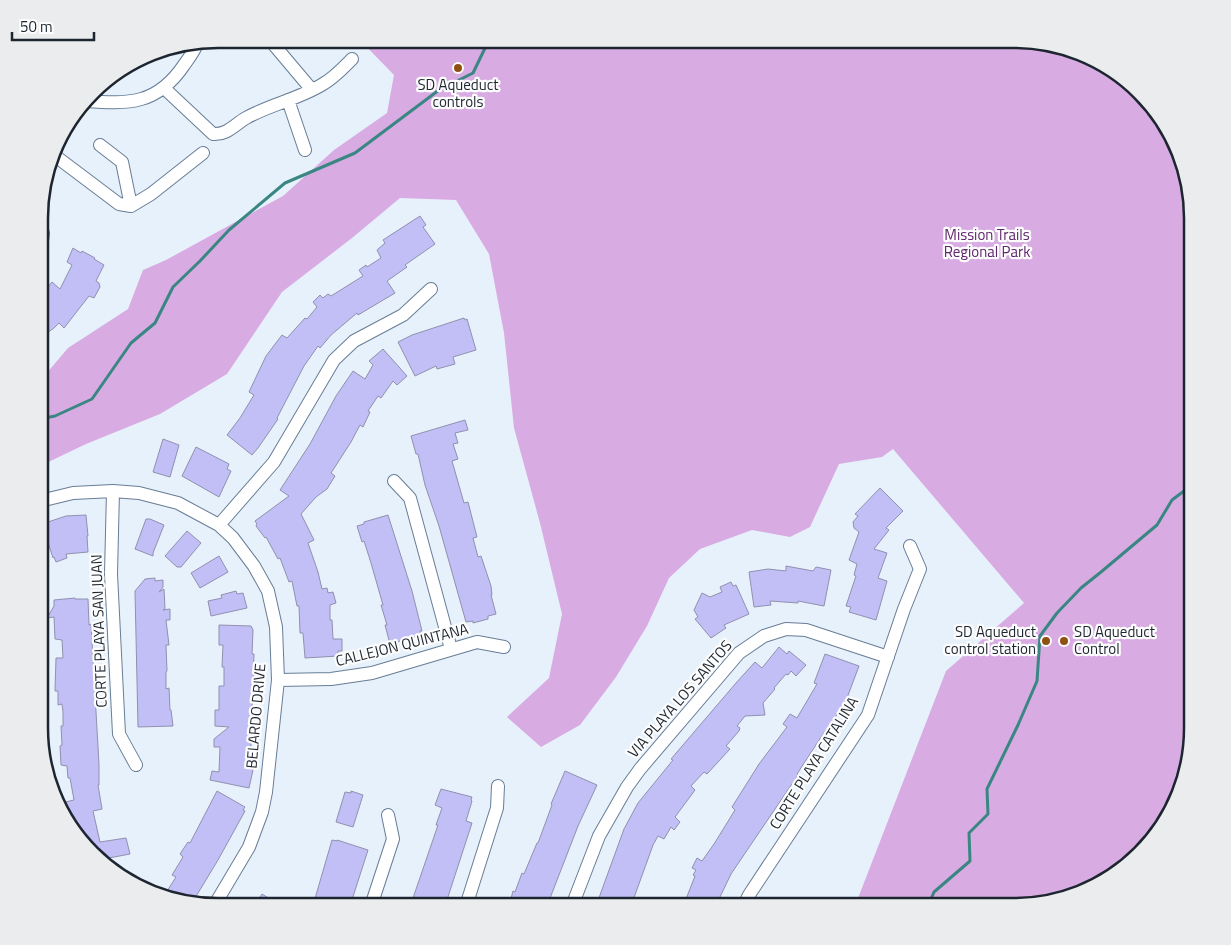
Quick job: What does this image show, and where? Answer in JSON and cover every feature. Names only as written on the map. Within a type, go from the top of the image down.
[{"type":"street","points":[[277,48],[312,90]]},
{"type":"street","points":[[96,99],[122,103],[143,99],[164,88],[174,80],[190,50]]},
{"type":"street","points":[[164,88],[213,134],[225,133],[244,119],[265,108],[312,90],[334,77],[352,59]]},
{"type":"street","points":[[288,100],[305,150]]},
{"type":"street","points":[[100,145],[122,162],[131,206]]},
{"type":"street","points":[[58,158],[119,204],[131,206],[151,194],[203,153]]},
{"type":"street","points":[[219,525],[274,462],[334,360],[354,341],[402,315],[431,289]]},
{"type":"street","points":[[394,482],[410,498],[451,649]]},
{"type":"street","name":"BELARDO DRIVE","points":[[48,498],[73,492],[114,491],[139,492],[178,503],[219,525],[233,538],[254,566],[268,591],[276,627],[278,680],[262,812],[249,847],[219,897]]},
{"type":"street","name":"CORTE PLAYA SAN JUAN","points":[[114,491],[111,574],[119,734],[136,765]]},
{"type":"street","name":"CORTE PLAYA CATALINA","points":[[748,898],[868,715],[904,609],[920,569],[910,546]]},
{"type":"street","name":"VIA PLAYA LOS SANTOS","points":[[575,897],[599,836],[627,787],[739,652],[764,636],[786,629],[806,630],[888,657]]},
{"type":"street","name":"CALLEJON QUINTANA","points":[[278,680],[331,679],[372,673],[477,642],[504,647]]},
{"type":"street","points":[[469,897],[497,808],[498,786]]},
{"type":"street","points":[[374,897],[393,839],[388,815]]},
{"type":"green space","name":"Mission Trails Regional Park","points":[[368,48],[1025,48],[1057,53],[1079,60],[1108,76],[1134,97],[1161,133],[1171,152],[1180,184],[1184,218],[1183,739],[1180,761],[1171,793],[1155,822],[1126,855],[1108,869],[1079,885],[1047,894],[1014,898],[858,898],[946,671],[1024,603],[893,449],[882,457],[839,464],[810,527],[790,537],[752,530],[700,549],[669,578],[647,626],[616,677],[580,725],[541,747],[507,717],[549,678],[562,614],[514,428],[504,333],[489,254],[456,200],[400,198],[282,292],[227,374],[160,414],[86,444],[48,462],[48,372],[68,348],[128,309],[143,270],[166,260],[283,196],[334,150],[387,113],[394,75]]},
{"type":"building","points":[[420,216],[426,225],[423,227],[435,244],[405,265],[407,267],[387,281],[395,293],[358,315],[357,313],[331,335],[320,348],[318,346],[304,366],[278,419],[252,455],[227,435],[254,395],[249,392],[266,356],[282,335],[287,338],[305,318],[307,319],[317,307],[313,302],[320,295],[323,298],[328,294],[331,296],[363,276],[359,270],[381,258],[377,250],[385,243],[383,240]]},
{"type":"building","points":[[73,248],[95,258],[104,265],[96,281],[100,287],[94,298],[89,296],[64,328],[59,323],[48,332],[48,287],[52,282],[60,289],[72,265],[67,262]]},
{"type":"building","points":[[464,318],[465,320],[467,319],[476,350],[453,357],[455,364],[437,369],[436,366],[415,376],[398,342],[412,335]]},
{"type":"building","points":[[383,349],[407,376],[397,385],[393,381],[381,398],[378,396],[368,411],[370,412],[363,427],[360,425],[331,473],[335,476],[327,489],[316,497],[301,514],[314,540],[308,543],[322,589],[327,588],[328,593],[333,592],[336,603],[330,605],[333,639],[342,639],[342,651],[338,651],[338,656],[305,658],[303,633],[300,633],[299,606],[297,606],[292,581],[289,582],[280,558],[278,559],[266,537],[256,526],[255,521],[289,496],[280,490],[310,444],[336,396],[353,371],[365,379],[373,365],[369,361]]},
{"type":"building","points":[[465,420],[468,430],[455,433],[458,443],[453,444],[458,459],[452,461],[464,503],[468,502],[477,537],[473,538],[478,557],[481,556],[491,586],[491,595],[496,614],[488,616],[488,619],[473,623],[473,621],[466,622],[439,526],[425,485],[418,454],[416,454],[411,436]]},
{"type":"building","points":[[163,439],[179,445],[170,477],[153,472]]},
{"type":"building","points":[[196,447],[229,464],[227,469],[231,471],[219,497],[182,476]]},
{"type":"building","points":[[880,488],[903,511],[886,528],[889,530],[874,549],[887,553],[878,578],[887,581],[876,620],[849,612],[851,607],[846,606],[856,576],[854,575],[857,564],[849,560],[859,532],[854,528],[853,522],[858,516],[855,514]]},
{"type":"building","points":[[86,515],[88,552],[66,554],[67,558],[56,562],[48,543],[48,522],[66,516]]},
{"type":"building","points":[[388,515],[412,591],[422,631],[420,631],[421,635],[390,644],[381,605],[383,605],[364,541],[362,542],[357,526]]},
{"type":"building","points":[[146,519],[164,525],[153,556],[135,549]]},
{"type":"building","points":[[187,531],[201,543],[181,567],[177,567],[165,556]]},
{"type":"building","points":[[219,556],[228,572],[200,588],[191,573]]},
{"type":"building","points":[[786,566],[813,571],[816,567],[831,570],[824,606],[798,601],[798,603],[770,601],[771,605],[754,607],[749,572],[768,569],[786,571]]},
{"type":"building","points":[[155,578],[155,581],[163,580],[163,587],[159,592],[164,589],[165,609],[163,610],[170,609],[170,620],[166,620],[169,645],[166,645],[166,689],[169,688],[173,726],[138,727],[135,591],[145,579]]},
{"type":"building","points":[[731,582],[733,586],[736,585],[749,614],[724,625],[726,628],[711,638],[695,619],[698,617],[694,610],[702,593],[710,597],[722,592],[720,587]]},
{"type":"building","points":[[236,591],[237,594],[243,593],[247,608],[211,616],[208,601],[222,598],[221,595]]},
{"type":"building","points":[[88,599],[99,764],[98,785],[102,809],[93,811],[100,842],[126,838],[130,854],[109,858],[105,855],[83,831],[65,802],[74,800],[67,766],[61,765],[60,746],[62,745],[61,726],[63,726],[63,712],[62,704],[58,705],[58,691],[55,691],[56,658],[63,658],[62,640],[55,639],[54,617],[48,618],[54,606],[54,600]]},
{"type":"building","points":[[219,625],[251,626],[253,630],[251,769],[253,770],[249,788],[210,780],[212,771],[219,772],[220,747],[214,747],[214,739],[229,727],[215,726],[215,710],[219,710],[219,686],[224,686],[224,667],[222,667],[223,645],[219,645]]},
{"type":"building","points":[[779,647],[787,654],[789,651],[806,665],[796,676],[791,671],[788,675],[786,674],[774,688],[763,703],[765,715],[745,716],[737,726],[740,728],[739,731],[726,746],[730,749],[707,774],[704,772],[691,786],[695,790],[675,817],[680,822],[674,830],[671,827],[664,839],[658,836],[653,845],[634,898],[599,897],[624,829],[638,803],[673,760],[671,759],[755,662],[762,668]]},
{"type":"building","points":[[825,654],[859,666],[844,706],[842,705],[830,727],[825,731],[798,775],[731,874],[720,898],[687,898],[695,876],[693,875],[696,870],[692,868],[697,858],[702,861],[714,844],[735,810],[732,807],[759,764],[787,727],[783,724],[790,714],[797,718],[817,684],[814,683]]},
{"type":"building","points":[[565,771],[597,785],[578,826],[550,897],[511,897],[538,843],[551,804]]},
{"type":"building","points":[[441,789],[472,797],[466,821],[472,823],[448,897],[413,897],[438,825],[436,825],[442,808],[435,805]]},
{"type":"building","points":[[217,791],[245,807],[243,810],[245,811],[196,896],[168,889],[176,877],[172,875],[183,857],[180,854],[188,842],[190,843]]},
{"type":"building","points":[[351,791],[363,795],[353,827],[336,822],[345,792],[351,793]]},
{"type":"building","points":[[332,840],[368,850],[353,897],[315,897]]},
{"type":"waterway","points":[[48,417],[92,399],[131,343],[155,323],[173,287],[229,230],[285,183],[355,153],[439,90],[473,73],[485,48]]},
{"type":"waterway","points":[[931,898],[934,892],[970,861],[969,833],[988,814],[987,789],[1037,681],[1040,636],[1057,613],[1081,588],[1157,525],[1172,500],[1183,491]]},
{"type":"place","name":"SD Aqueduct controls","points":[[458,68]]},
{"type":"place","name":"SD Aqueduct control station","points":[[1046,641]]},
{"type":"place","name":"SD Aqueduct Control","points":[[1064,641]]}]
